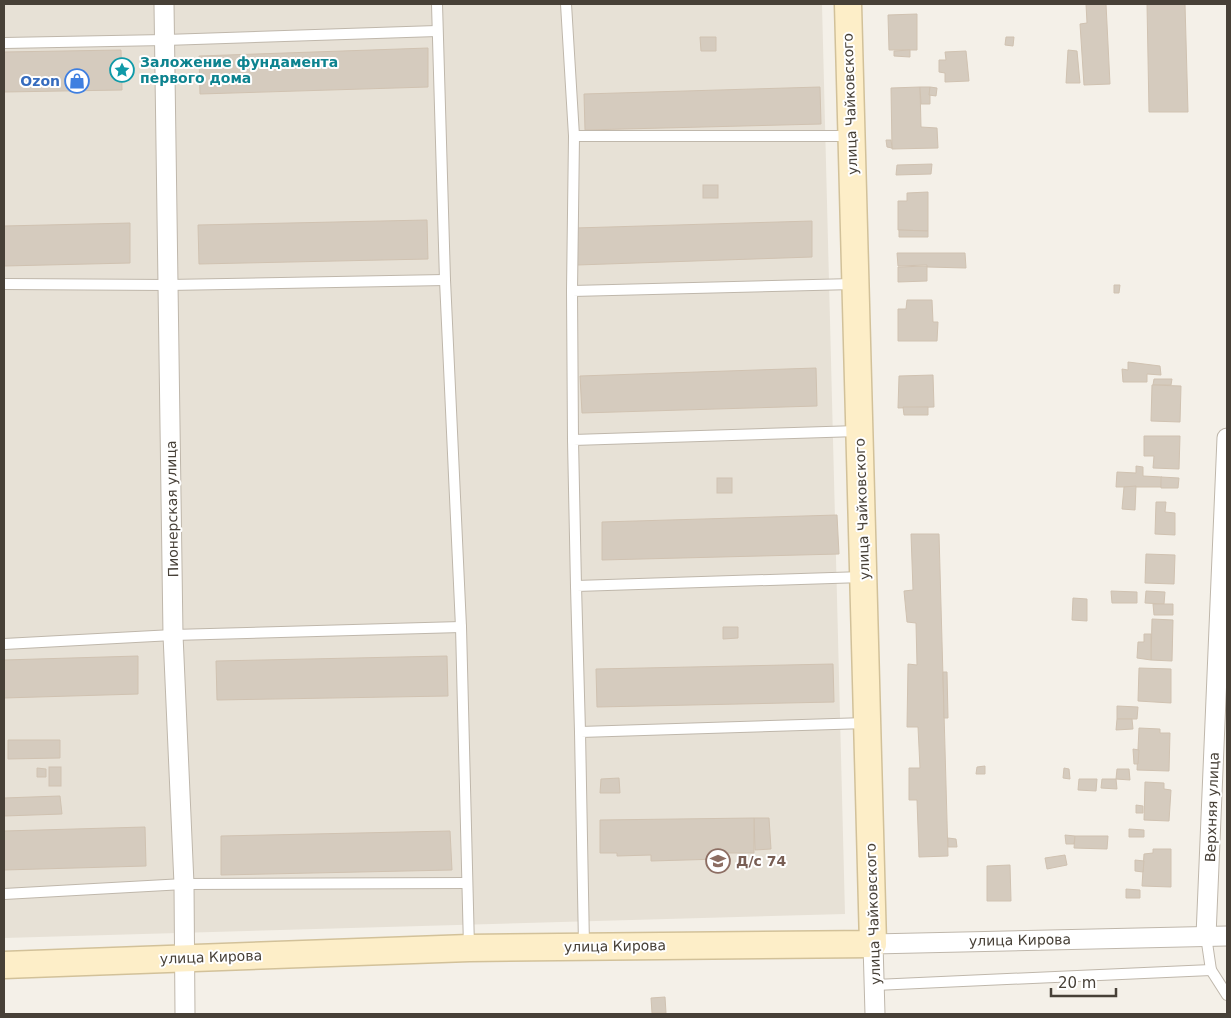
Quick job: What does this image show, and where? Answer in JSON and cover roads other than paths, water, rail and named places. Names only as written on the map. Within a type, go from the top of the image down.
[{"type":"main road","name":"улица Чайковского","points":[[848,4],[874,944]]},
{"type":"main road","name":"улица Кирова","points":[[4,965],[469,948],[874,944]]},
{"type":"street","name":"Пионерская улица","points":[[164,4],[174,635],[184,884],[185,1014]]},
{"type":"street","name":"Верхняя улица","points":[[1206,936],[1227,438]]},
{"type":"street","name":"улица Кирова","points":[[874,944],[1227,936]]},
{"type":"street","name":"улица Чайковского","points":[[874,944],[875,1014]]},
{"type":"lane","points":[[437,4],[445,280],[461,627],[469,948]]},
{"type":"lane","points":[[566,4],[574,136],[573,440],[584,947]]},
{"type":"lane","points":[[4,43],[437,31]]},
{"type":"lane","points":[[574,136],[851,136]]},
{"type":"lane","points":[[4,284],[168,286],[445,280]]},
{"type":"lane","points":[[572,291],[855,284]]},
{"type":"lane","points":[[573,440],[860,431]]},
{"type":"lane","points":[[576,586],[864,577]]},
{"type":"lane","points":[[4,644],[174,635],[461,627]]},
{"type":"lane","points":[[580,732],[868,723]]},
{"type":"lane","points":[[4,894],[184,884],[466,883]]},
{"type":"lane","points":[[1206,936],[1211,970],[1227,995]]},
{"type":"lane","points":[[875,985],[1211,970]]},
{"type":"place","name":"Заложение фундамента первого дома","points":[[122,70]]},
{"type":"place","name":"Ozon","points":[[77,81]]},
{"type":"place","name":"Д/с 74","points":[[718,861]]}]
